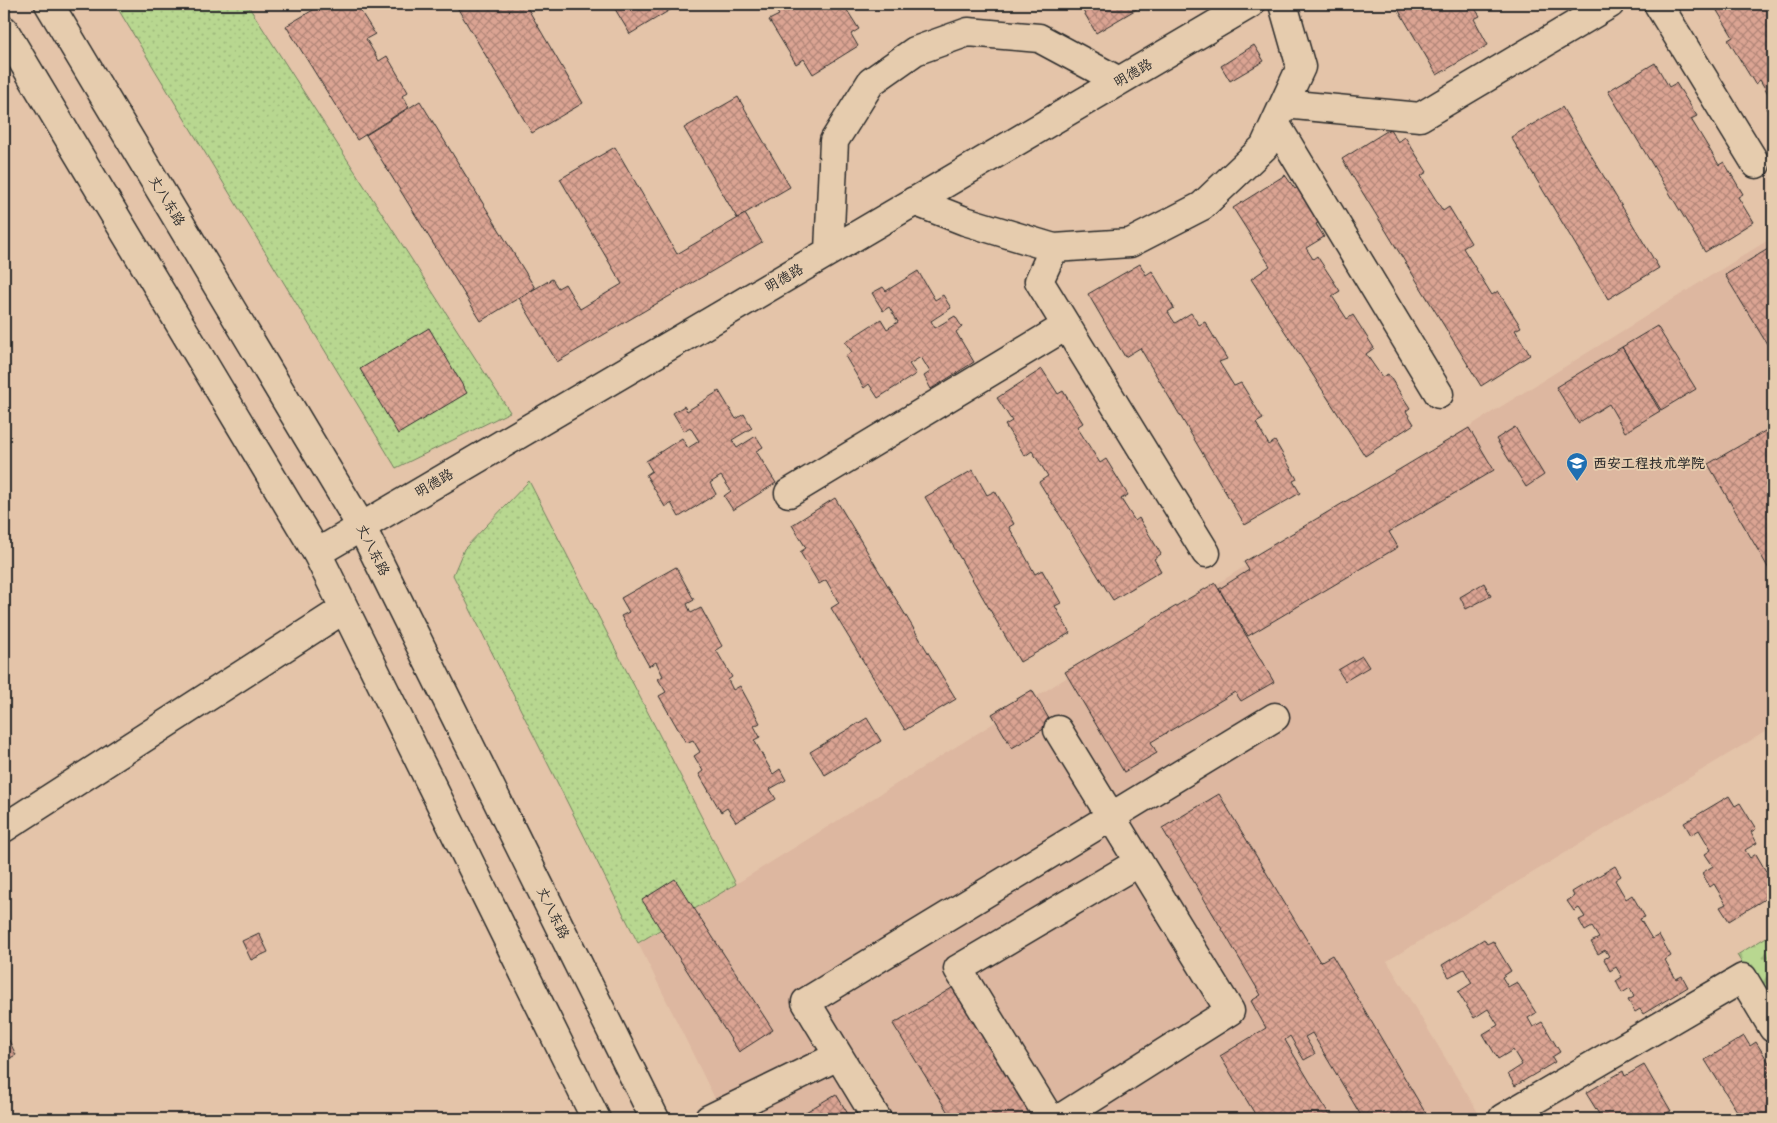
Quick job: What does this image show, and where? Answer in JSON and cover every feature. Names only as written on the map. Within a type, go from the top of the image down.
[{"type":"main road","name":"丈八东路","points":[[49,4],[361,526],[655,1119]]},
{"type":"main road","name":"明德路","points":[[317,553],[1250,4]]},
{"type":"main road","points":[[914,201],[965,221],[1054,248],[1130,243],[1202,206],[1264,147],[1301,67],[1283,4]]},
{"type":"main road","points":[[1279,114],[1420,117],[1610,4]]},
{"type":"main road","points":[[1658,4],[1756,164]]},
{"type":"main road","points":[[4,30],[317,553],[596,1119]]},
{"type":"main road","points":[[829,251],[834,141],[871,82],[915,51],[968,32],[1039,38],[1119,81]]},
{"type":"main road","points":[[1279,114],[1439,394]]},
{"type":"main road","points":[[1054,248],[1039,281],[1206,553]]},
{"type":"main road","points":[[788,492],[1066,326]]},
{"type":"main road","points":[[4,828],[344,609]]},
{"type":"main road","points":[[877,1119],[806,1002],[1275,717]]},
{"type":"main road","points":[[1058,730],[1230,1011],[1059,1119]]},
{"type":"main road","points":[[1050,1119],[958,969],[1139,862]]},
{"type":"main road","points":[[1503,1118],[1743,978],[1773,1028]]},
{"type":"main road","points":[[709,1119],[838,1056]]},
{"type":"shaded area","name":"西安工程技术学院","points":[[1773,237],[1773,727],[1387,961],[1482,1119],[725,1119],[638,943],[736,884]]},
{"type":"green space","points":[[115,4],[247,4],[510,412],[396,468]]},
{"type":"green space","points":[[529,481],[736,884],[638,943],[453,575],[464,549]]},
{"type":"green space","points":[[1773,933],[1773,1015],[1737,955]]},
{"type":"building","points":[[323,4],[356,4],[375,34],[366,39],[379,61],[387,56],[408,92],[402,96],[409,107],[357,140],[286,26]]},
{"type":"building","points":[[455,4],[525,4],[583,103],[532,133]]},
{"type":"building","points":[[612,4],[680,4],[630,34]]},
{"type":"building","points":[[772,4],[843,4],[859,29],[851,34],[858,46],[813,74],[804,59],[796,64],[769,20],[779,15]]},
{"type":"building","points":[[1079,4],[1145,4],[1096,33]]},
{"type":"building","points":[[1395,4],[1472,4],[1480,16],[1474,19],[1488,45],[1437,75]]},
{"type":"building","points":[[1713,4],[1773,4],[1773,102],[1760,80],[1755,84],[1728,40],[1733,37]]},
{"type":"building","points":[[1254,45],[1264,61],[1230,81],[1221,66]]},
{"type":"building","points":[[1655,63],[1669,87],[1676,83],[1697,116],[1691,119],[1719,165],[1724,162],[1743,194],[1738,197],[1753,222],[1705,252],[1608,91]]},
{"type":"building","points":[[738,97],[790,187],[737,218],[684,128]]},
{"type":"building","points":[[420,101],[535,288],[481,321],[366,135]]},
{"type":"building","points":[[1773,103],[1773,120],[1766,108]]},
{"type":"building","points":[[1562,107],[1659,268],[1608,299],[1511,137]]},
{"type":"building","points":[[1390,129],[1398,142],[1405,137],[1427,172],[1421,176],[1443,211],[1449,207],[1471,243],[1463,248],[1492,295],[1498,291],[1521,327],[1515,330],[1530,355],[1481,386],[1342,159]]},
{"type":"building","points":[[615,147],[677,254],[745,214],[762,242],[557,362],[519,298],[552,279],[558,288],[565,284],[580,309],[622,284],[560,179]]},
{"type":"building","points":[[1285,175],[1295,189],[1299,186],[1321,221],[1316,224],[1324,237],[1306,248],[1313,259],[1317,256],[1340,291],[1332,296],[1347,319],[1353,315],[1374,348],[1366,354],[1382,377],[1388,374],[1410,408],[1406,411],[1414,424],[1365,456],[1251,279],[1270,266],[1233,208]]},
{"type":"building","points":[[1773,246],[1773,341],[1767,344],[1725,275]]},
{"type":"building","points":[[1140,264],[1146,275],[1152,271],[1174,308],[1168,312],[1175,323],[1191,313],[1199,325],[1205,322],[1227,359],[1219,362],[1234,386],[1241,383],[1263,419],[1256,423],[1269,445],[1275,441],[1297,479],[1293,481],[1300,493],[1245,525],[1140,348],[1125,357],[1088,294]]},
{"type":"building","points":[[918,271],[935,300],[943,295],[951,308],[931,321],[935,328],[955,316],[962,327],[956,332],[974,362],[931,389],[924,376],[930,372],[921,357],[909,364],[916,374],[878,398],[869,384],[864,388],[845,356],[852,352],[845,342],[881,319],[887,329],[898,322],[889,307],[883,311],[872,293],[883,287],[886,291]]},
{"type":"building","points":[[1657,326],[1696,389],[1661,410],[1622,347]]},
{"type":"building","points":[[429,328],[467,393],[398,434],[360,369]]},
{"type":"building","points":[[1622,347],[1660,411],[1625,432],[1609,404],[1578,423],[1556,387]]},
{"type":"building","points":[[1042,369],[1058,394],[1063,391],[1083,423],[1077,427],[1100,463],[1106,459],[1128,495],[1121,499],[1135,521],[1139,518],[1161,554],[1154,559],[1161,571],[1113,600],[1039,482],[1048,476],[1032,451],[1025,456],[1005,425],[1012,421],[997,398]]},
{"type":"building","points":[[719,391],[736,419],[744,414],[752,428],[732,440],[737,448],[756,436],[763,447],[756,451],[776,483],[733,510],[724,496],[731,491],[721,476],[710,483],[716,494],[679,517],[671,503],[665,507],[646,475],[652,471],[646,461],[682,438],[688,448],[699,441],[690,427],[684,431],[673,413],[684,406],[687,411]]},
{"type":"building","points":[[1515,427],[1544,475],[1526,487],[1496,439]]},
{"type":"building","points":[[1772,427],[1773,430],[1773,576],[1708,464]]},
{"type":"building","points":[[1469,428],[1494,470],[1389,532],[1398,547],[1248,636],[1219,589],[1249,570],[1244,562]]},
{"type":"building","points":[[973,470],[987,495],[995,491],[1014,524],[1009,527],[1035,574],[1042,570],[1061,603],[1055,606],[1070,633],[1020,662],[925,497]]},
{"type":"building","points":[[835,498],[956,699],[905,730],[831,608],[839,603],[826,580],[819,584],[800,552],[806,548],[792,525]]},
{"type":"building","points":[[676,567],[694,600],[687,604],[691,613],[701,608],[722,646],[716,650],[732,677],[728,680],[733,690],[740,686],[760,723],[754,726],[760,737],[754,740],[773,774],[780,769],[786,780],[770,789],[776,799],[736,822],[727,808],[721,812],[699,774],[703,771],[694,756],[700,752],[693,740],[686,743],[659,696],[666,692],[658,679],[663,676],[656,662],[649,666],[621,616],[629,612],[621,598]]},
{"type":"building","points":[[1215,583],[1274,682],[1241,701],[1235,692],[1151,742],[1157,753],[1124,772],[1065,672]]},
{"type":"building","points":[[1484,583],[1491,596],[1466,609],[1460,597]]},
{"type":"building","points":[[1362,656],[1369,667],[1345,681],[1338,670]]},
{"type":"building","points":[[1032,690],[1052,724],[1012,748],[992,714]]},
{"type":"building","points":[[867,718],[881,741],[825,775],[810,752]]},
{"type":"building","points":[[1219,794],[1320,962],[1332,955],[1429,1119],[1363,1119],[1312,1033],[1305,1037],[1315,1054],[1304,1060],[1290,1036],[1285,1040],[1332,1119],[1258,1119],[1220,1056],[1266,1028],[1251,1001],[1261,995],[1162,828]]},
{"type":"building","points":[[1729,796],[1735,806],[1740,803],[1756,829],[1751,832],[1757,843],[1745,850],[1750,858],[1756,854],[1771,880],[1766,883],[1773,894],[1729,921],[1720,907],[1726,904],[1714,884],[1710,887],[1702,873],[1713,866],[1705,854],[1711,850],[1699,830],[1691,835],[1684,823]]},
{"type":"building","points":[[1615,866],[1621,876],[1615,880],[1626,899],[1632,895],[1645,917],[1640,919],[1652,939],[1659,935],[1671,956],[1665,960],[1676,979],[1682,976],[1688,987],[1643,1014],[1640,1009],[1635,1012],[1628,1000],[1634,997],[1630,988],[1622,993],[1616,981],[1622,977],[1616,967],[1610,971],[1604,959],[1609,956],[1605,950],[1598,954],[1591,942],[1599,938],[1592,927],[1585,931],[1579,920],[1585,917],[1579,908],[1574,911],[1567,901],[1574,896],[1572,892]]},
{"type":"building","points":[[675,879],[773,1030],[739,1052],[642,900]]},
{"type":"building","points":[[259,933],[268,952],[251,960],[242,941]]},
{"type":"building","points":[[1484,939],[1487,944],[1493,941],[1511,971],[1502,977],[1508,987],[1517,982],[1536,1013],[1528,1018],[1533,1027],[1542,1022],[1560,1052],[1552,1057],[1555,1062],[1515,1086],[1508,1074],[1522,1065],[1513,1050],[1498,1059],[1483,1034],[1498,1025],[1488,1009],[1474,1018],[1458,992],[1472,983],[1464,969],[1449,977],[1442,965]]},
{"type":"building","points":[[973,975],[1061,1119],[952,1119],[893,1024]]},
{"type":"building","points":[[4,1030],[16,1055],[4,1061]]},
{"type":"building","points":[[1744,1036],[1750,1046],[1756,1042],[1773,1069],[1767,1073],[1773,1082],[1773,1119],[1742,1119],[1705,1060]]},
{"type":"building","points":[[1644,1065],[1671,1111],[1656,1119],[1602,1119],[1586,1093],[1623,1071],[1625,1076]]},
{"type":"building","points":[[836,1094],[851,1119],[808,1119],[804,1113]]},
{"type":"place","name":"西安工程技术学院","points":[[1577,482]]}]
